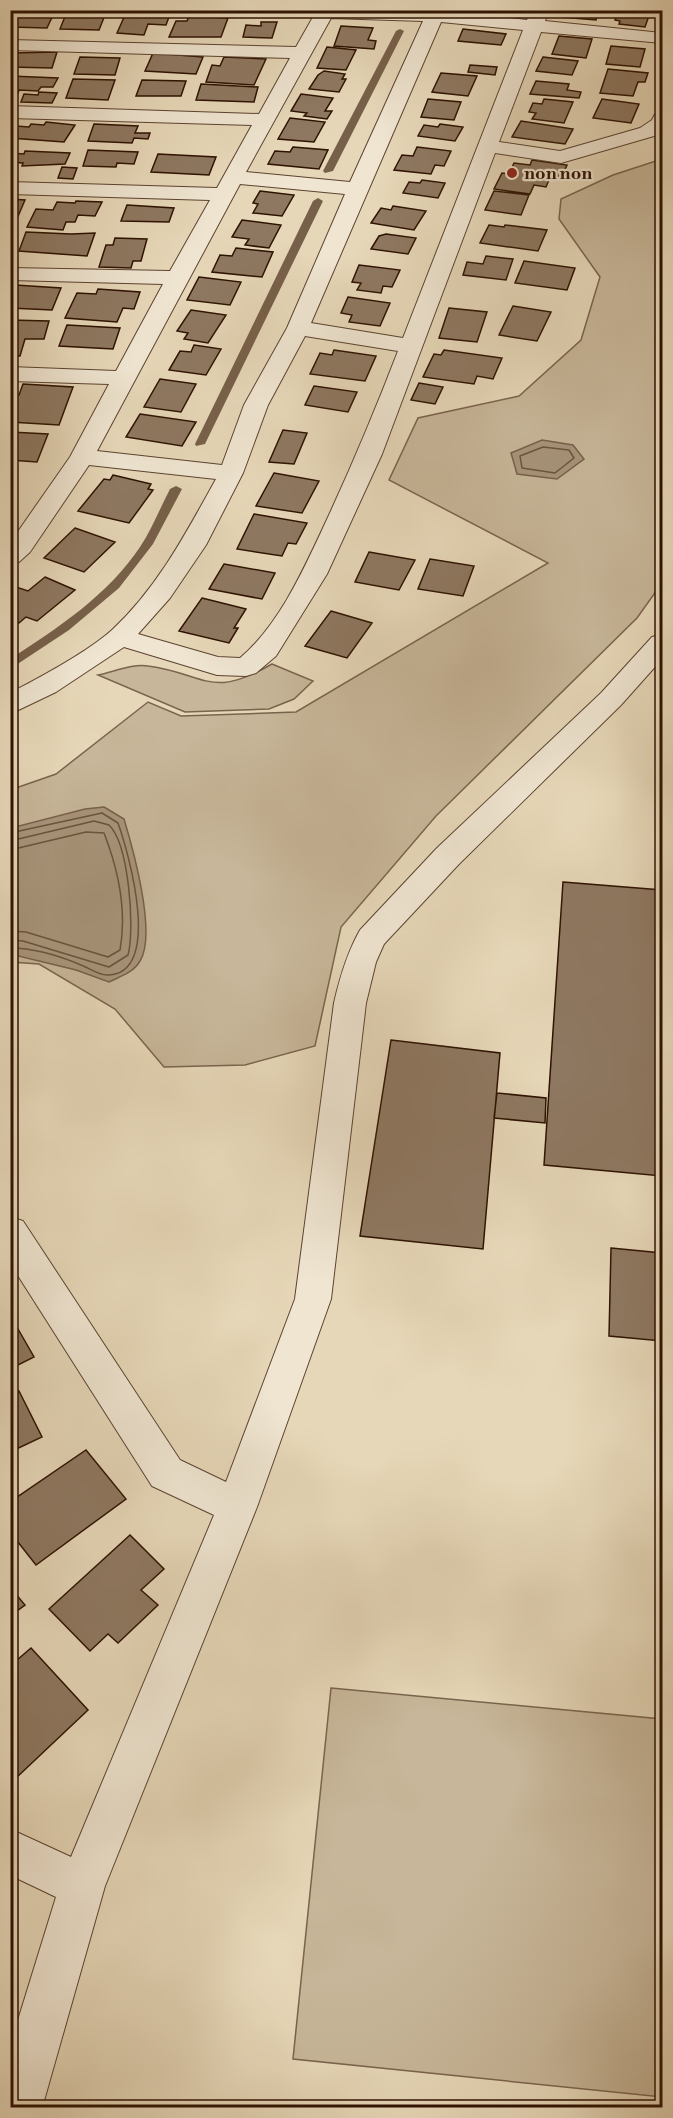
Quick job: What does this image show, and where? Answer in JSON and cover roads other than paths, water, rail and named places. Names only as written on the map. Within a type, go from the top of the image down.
[{"type":"street","points":[[267,10],[436,13],[538,18],[663,38]]},
{"type":"street","points":[[10,557],[21,547],[82,457],[177,278],[325,12]]},
{"type":"street","points":[[10,705],[46,686],[120,637],[161,592],[193,545],[231,473],[256,405],[298,328],[436,13]]},
{"type":"street","points":[[120,637],[217,666],[246,667],[266,650],[314,574],[370,454],[538,18]]},
{"type":"street","points":[[10,45],[303,53]]},
{"type":"street","points":[[10,112],[264,120]]},
{"type":"street","points":[[489,146],[561,157],[647,132],[661,123],[663,118]]},
{"type":"street","points":[[10,188],[228,185],[357,189]]},
{"type":"street","points":[[10,274],[177,278]]},
{"type":"street","points":[[298,328],[410,346]]},
{"type":"street","points":[[10,374],[124,378]]},
{"type":"street","points":[[82,457],[231,473]]},
{"type":"street","points":[[18,2108],[82,1886],[237,1507],[313,1299],[350,1003],[360,962],[371,938],[448,856],[611,699],[663,643]]},
{"type":"street","points":[[10,1232],[166,1473],[237,1507]]},
{"type":"street","points":[[10,1851],[82,1886]]},
{"type":"water","points":[[542,440],[573,445],[584,459],[557,479],[517,474],[511,453]]},
{"type":"water","points":[[104,807],[124,819],[142,891],[146,932],[145,948],[140,961],[126,974],[109,982],[76,970],[10,954],[11,828],[85,809]]},
{"type":"waterway","points":[[328,171],[400,31]]},
{"type":"waterway","points":[[200,444],[318,201]]},
{"type":"waterway","points":[[10,665],[65,628],[115,585],[148,544],[176,489]]},
{"type":"place","name":"non non","points":[[512,173]]}]
